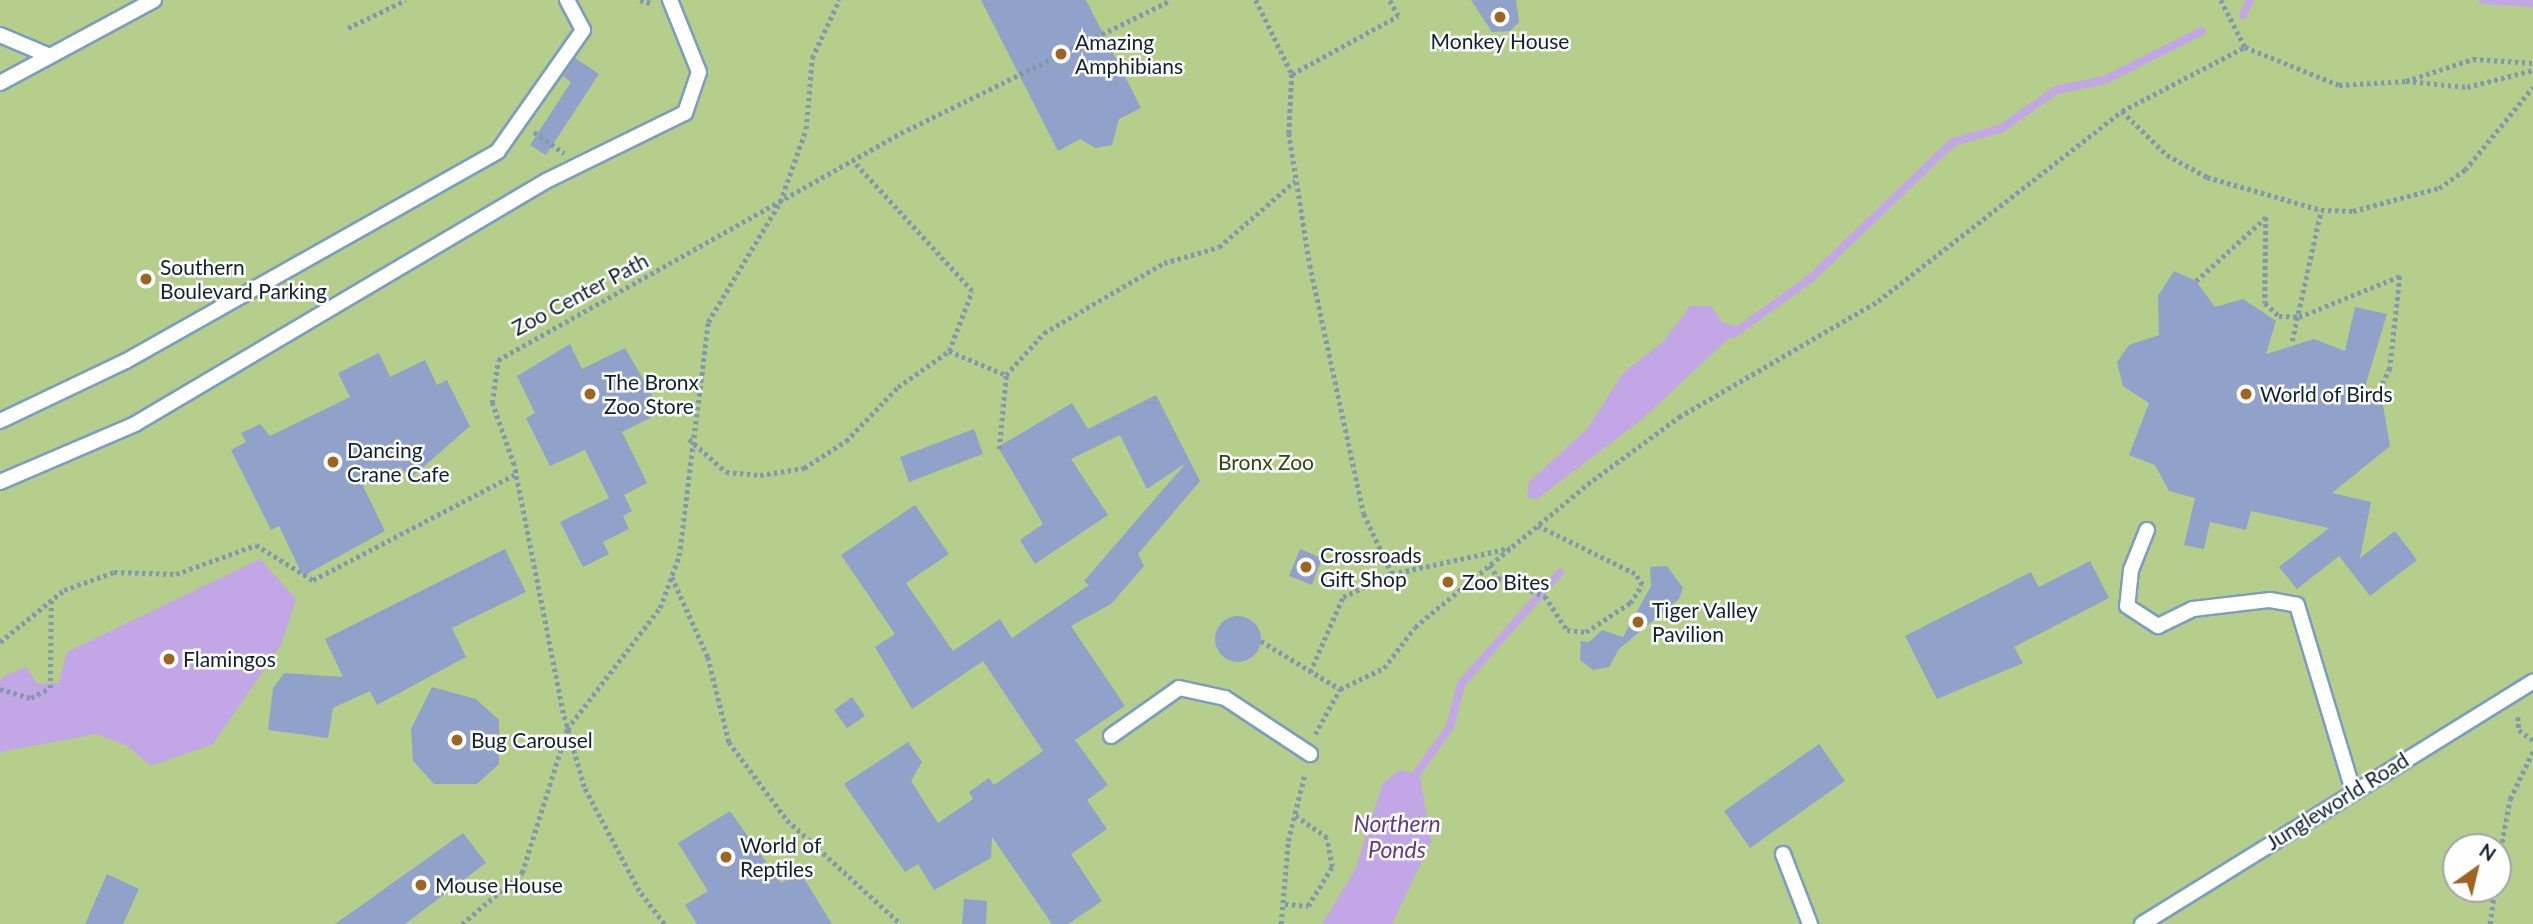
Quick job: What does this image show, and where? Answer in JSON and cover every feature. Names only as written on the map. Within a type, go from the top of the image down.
[{"type":"lane","points":[[0,83],[154,0]]},
{"type":"lane","points":[[0,421],[126,360],[498,151],[583,30],[567,0]]},
{"type":"lane","points":[[0,482],[135,424],[580,164],[685,113],[699,72],[670,0]]},
{"type":"lane","points":[[0,35],[50,55]]},
{"type":"lane","points":[[2147,530],[2131,570],[2127,606],[2158,626],[2218,605],[2297,605],[2353,790]]},
{"type":"lane","name":"Jungleworld Road","points":[[2142,924],[2353,790],[2533,682]]},
{"type":"lane","points":[[1111,736],[1179,688],[1225,698],[1310,754]]},
{"type":"lane","points":[[1783,854],[1810,924]]},
{"type":"path","points":[[348,28],[406,0]]},
{"type":"path","points":[[462,924],[522,873],[567,729],[660,608],[672,576],[689,439],[708,322],[780,202],[806,130],[812,58],[838,0]]},
{"type":"path","name":"Zoo Center Path","points":[[664,924],[639,891],[584,787],[567,729],[516,474],[492,403],[498,360],[853,161],[1171,0]]},
{"type":"path","points":[[1256,0],[1292,74],[1289,133],[1296,180],[1364,514],[1392,574]]},
{"type":"path","points":[[1292,74],[1398,16],[1389,0]]},
{"type":"path","points":[[2221,0],[2245,47],[2339,85],[2406,81],[2467,87],[2533,70]]},
{"type":"path","points":[[1281,924],[1294,815],[1320,718],[1340,689],[1384,668],[1415,627],[1538,526],[1679,417],[1878,301],[2122,111],[2245,47]]},
{"type":"path","points":[[2406,81],[2473,59],[2533,63]]},
{"type":"path","points":[[2122,111],[2182,165],[2321,210],[2382,208],[2440,188],[2465,170],[2533,87]]},
{"type":"path","points":[[519,121],[580,164]]},
{"type":"path","points":[[689,439],[726,472],[760,475],[804,468],[846,441],[898,387],[949,351],[972,291],[853,161]]},
{"type":"path","points":[[999,449],[1006,375],[1044,333],[1164,263],[1219,247],[1296,180]]},
{"type":"path","points":[[2292,341],[2300,317],[2321,210]]},
{"type":"path","points":[[2196,281],[2266,217],[2265,303],[2279,316],[2300,317],[2400,276],[2390,368],[2378,395]]},
{"type":"path","points":[[949,351],[1006,375]]},
{"type":"path","points":[[0,642],[51,599],[95,577],[176,574],[256,545],[313,580],[516,474]]},
{"type":"path","points":[[1490,565],[1499,578],[1545,596],[1567,630],[1586,632],[1630,603],[1642,584],[1634,574],[1538,526]]},
{"type":"path","points":[[1310,672],[1343,597],[1392,574],[1511,548]]},
{"type":"path","points":[[672,576],[708,657],[729,742],[787,820],[901,924]]},
{"type":"path","points":[[0,688],[32,698],[53,680],[51,599]]},
{"type":"path","points":[[1261,641],[1340,689]]},
{"type":"path","points":[[2518,717],[2519,730],[2533,740]]},
{"type":"path","points":[[2504,833],[2510,799],[2533,751]]},
{"type":"path","points":[[1285,904],[1308,906],[1332,867],[1327,838],[1294,815]]},
{"type":"path","points":[[2490,924],[2492,903]]},
{"type":"green space","name":"Bronx Zoo","points":[[0,0],[2533,0],[2533,924],[0,924]]},
{"type":"water","points":[[1690,306],[1711,306],[1722,322],[1740,328],[1641,420],[1537,499],[1527,497],[1529,482],[1587,429],[1623,373],[1663,342]]},
{"type":"water","name":"Flamingos","points":[[260,559],[296,599],[281,645],[213,744],[151,766],[126,745],[96,734],[0,752],[0,680],[6,675],[27,667],[37,684],[59,683],[67,652]]},
{"type":"water","name":"Northern Ponds","points":[[1400,770],[1420,775],[1431,842],[1392,924],[1322,924],[1355,870],[1383,783]]},
{"type":"building","name":"Amazing Amphibians","points":[[981,0],[1086,0],[1141,108],[1119,119],[1112,145],[1096,148],[1080,139],[1058,151]]},
{"type":"building","name":"Monkey House","points":[[1471,0],[1516,0],[1519,22],[1510,31],[1492,32]]},
{"type":"building","points":[[575,58],[599,74],[546,155],[530,145],[571,82],[563,76]]},
{"type":"building","name":"World of Birds","points":[[2174,271],[2196,281],[2215,307],[2243,299],[2276,321],[2266,354],[2314,339],[2345,351],[2355,307],[2387,314],[2364,390],[2383,405],[2390,446],[2332,493],[2371,502],[2360,558],[2395,531],[2417,560],[2370,596],[2339,556],[2297,589],[2279,567],[2329,528],[2251,511],[2246,530],[2210,522],[2204,549],[2184,545],[2195,498],[2169,491],[2155,465],[2129,455],[2149,403],[2123,386],[2117,362],[2129,345],[2159,335],[2158,296]]},
{"type":"building","name":"The Bronx Zoo Store","points":[[570,344],[582,369],[625,348],[662,412],[622,432],[647,483],[624,495],[632,511],[623,516],[629,529],[603,542],[609,554],[583,567],[560,522],[609,498],[585,450],[550,466],[526,418],[535,413],[517,376]]},
{"type":"building","name":"Dancing Crane Cafe","points":[[379,353],[390,377],[425,360],[437,385],[447,380],[470,426],[411,478],[400,467],[363,486],[385,531],[303,576],[279,526],[271,530],[231,450],[246,442],[241,433],[260,424],[270,436],[350,397],[338,373]]},
{"type":"building","points":[[1156,395],[1200,481],[1138,554],[1144,566],[1111,604],[1071,626],[1125,706],[1075,740],[1108,785],[1087,800],[1107,829],[1071,854],[1102,901],[1068,924],[1052,924],[992,837],[991,858],[934,890],[918,864],[905,872],[844,784],[908,742],[922,762],[911,781],[938,823],[973,799],[969,792],[989,778],[994,785],[1043,751],[983,661],[912,709],[875,647],[895,634],[841,555],[915,505],[949,554],[906,583],[953,651],[1000,619],[1012,638],[1089,585],[1084,581],[1186,463],[1147,489],[1120,435],[1071,459],[1108,515],[1035,564],[1020,540],[1043,524],[998,447],[1072,403],[1088,429]]},
{"type":"building","points":[[974,429],[983,454],[909,482],[900,457]]},
{"type":"building","points":[[505,549],[526,592],[452,628],[466,657],[377,705],[370,691],[333,708],[328,738],[268,730],[273,688],[284,673],[343,677],[325,639]]},
{"type":"building","name":"Crossroads Gift Shop","points":[[1300,549],[1322,558],[1312,585],[1289,576]]},
{"type":"building","points":[[2090,561],[2109,598],[2014,647],[2023,663],[1937,699],[1905,636],[2031,572],[2039,587]]},
{"type":"building","name":"Tiger Valley Pavilion","points":[[1667,566],[1683,588],[1679,599],[1619,649],[1609,667],[1593,670],[1580,660],[1581,641],[1589,642],[1602,630],[1623,637],[1651,586],[1650,567]]},
{"type":"building","points":[[1238,616],[1255,622],[1261,639],[1255,656],[1238,662],[1221,656],[1215,639],[1221,622]]},
{"type":"building","name":"Bug Carousel","points":[[432,687],[476,699],[499,720],[499,764],[477,784],[434,784],[413,761],[411,729]]},
{"type":"building","points":[[852,697],[865,716],[847,728],[834,710]]},
{"type":"building","points":[[1819,744],[1845,781],[1750,848],[1724,811]]},
{"type":"building","name":"World of Reptiles","points":[[730,811],[781,883],[800,872],[832,924],[697,924],[685,905],[708,891],[678,843]]},
{"type":"building","name":"Mouse House","points":[[463,833],[486,863],[405,924],[335,924]]},
{"type":"building","points":[[107,874],[139,889],[123,924],[85,924]]},
{"type":"building","points":[[964,899],[987,901],[986,924],[962,924]]},
{"type":"waterway","points":[[2243,15],[2250,0]]},
{"type":"waterway","points":[[2483,0],[2533,3]]},
{"type":"waterway","points":[[1733,334],[1810,279],[1953,142],[2002,128],[2056,90],[2105,80],[2202,31]]},
{"type":"waterway","points":[[1411,781],[1450,727],[1461,684],[1560,572]]},
{"type":"place","name":"Monkey House","points":[[1500,17]]},
{"type":"place","name":"Amazing Amphibians","points":[[1061,54]]},
{"type":"place","name":"Southern Boulevard Parking","points":[[146,279]]},
{"type":"place","name":"The Bronx Zoo Store","points":[[590,394]]},
{"type":"place","name":"World of Birds","points":[[2246,394]]},
{"type":"place","name":"Dancing Crane Cafe","points":[[333,462]]},
{"type":"place","name":"Crossroads Gift Shop","points":[[1306,567]]},
{"type":"place","name":"Zoo Bites","points":[[1448,582]]},
{"type":"place","name":"Tiger Valley Pavilion","points":[[1638,622]]},
{"type":"place","name":"Flamingos","points":[[169,659]]},
{"type":"place","name":"Bug Carousel","points":[[457,740]]},
{"type":"place","name":"World of Reptiles","points":[[726,857]]},
{"type":"place","name":"Mouse House","points":[[421,885]]}]
